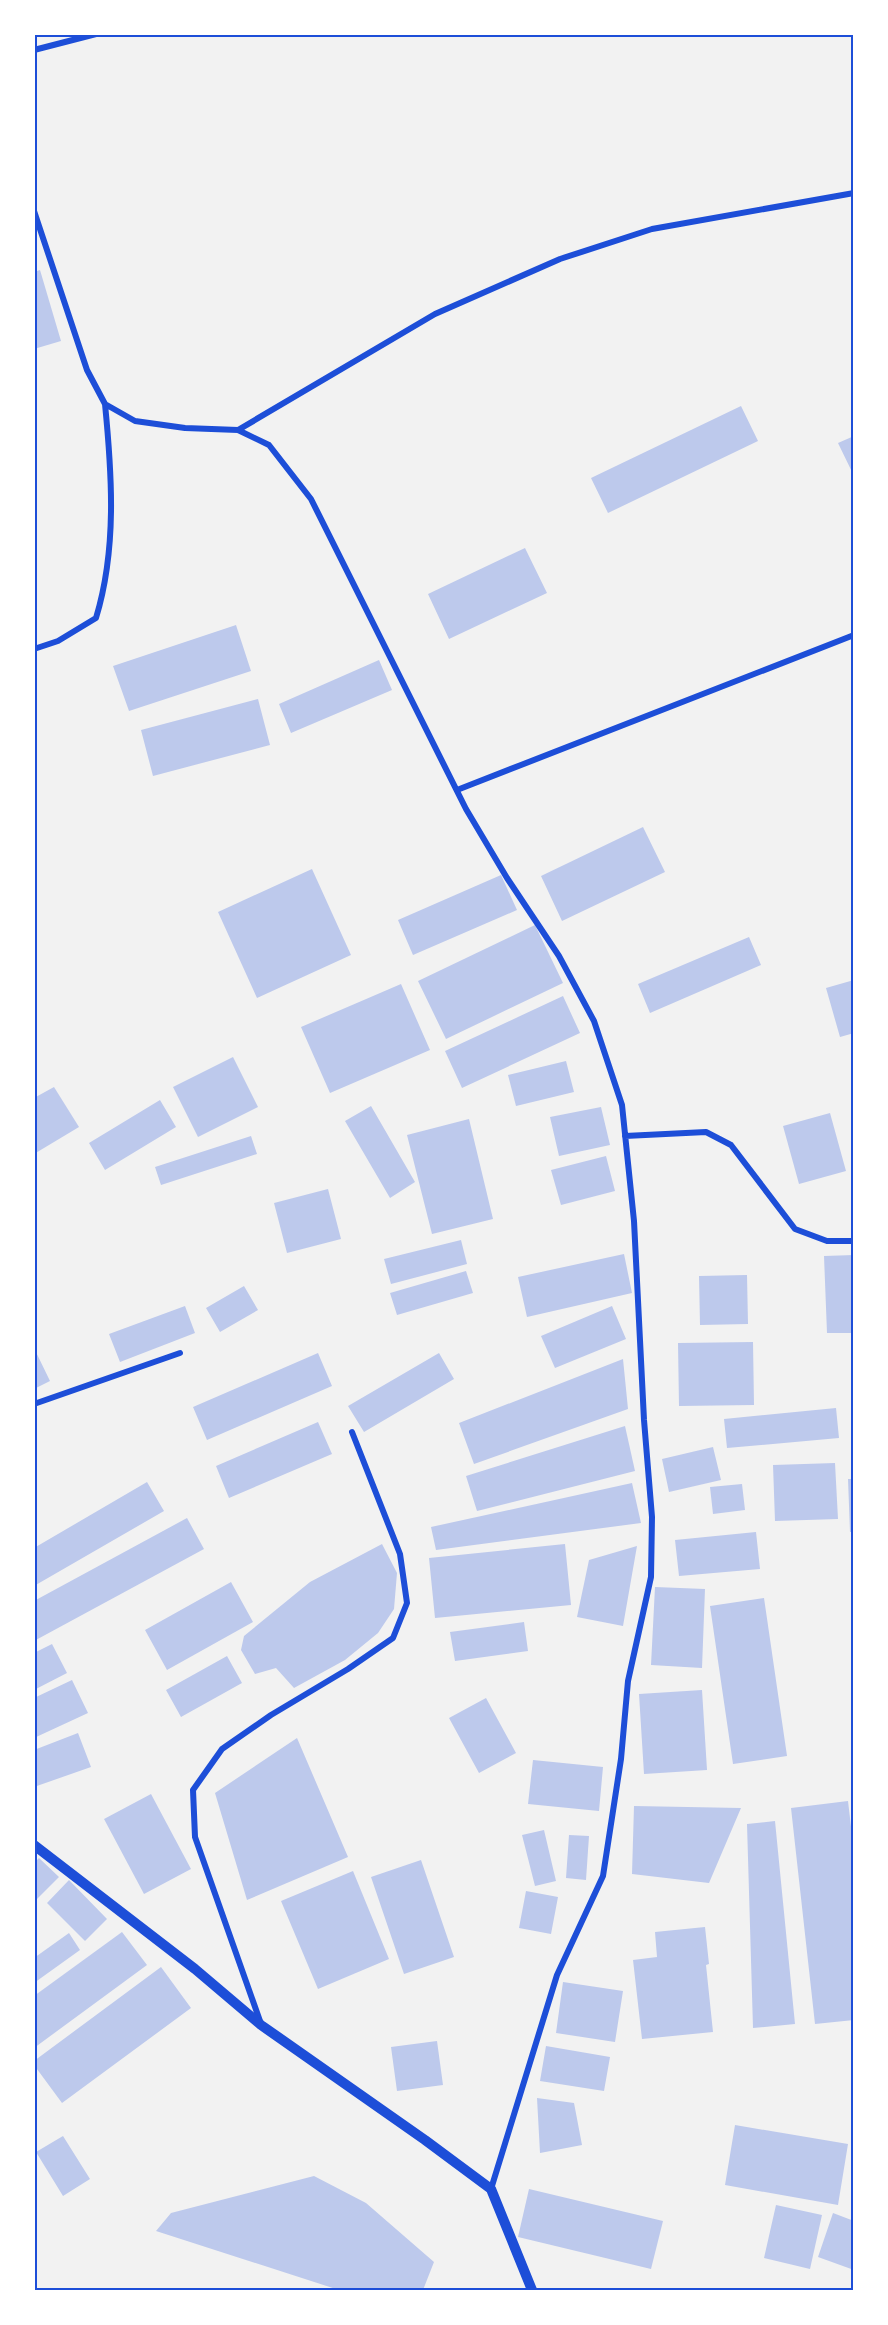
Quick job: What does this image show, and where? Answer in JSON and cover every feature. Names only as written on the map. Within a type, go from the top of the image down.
[{"type":"street","points":[[34,50],[96,34]]},
{"type":"street","points":[[238,430],[435,315],[560,259],[652,229],[854,193]]},
{"type":"street","points":[[34,211],[87,370],[105,404],[112,472],[110,545],[104,592],[96,618],[58,641],[34,650]]},
{"type":"street","points":[[105,404],[135,421],[185,428],[238,430],[269,445],[311,499],[376,633],[457,790],[507,878],[559,956],[594,1021],[622,1105],[634,1221],[644,1420],[652,1517],[651,1577],[628,1682],[621,1759],[603,1876],[557,1975],[491,2189]]},
{"type":"street","points":[[457,790],[854,635]]},
{"type":"street","points":[[625,1136],[706,1132],[731,1145],[795,1229],[827,1241],[854,1241]]},
{"type":"street","points":[[34,1404],[180,1353]]},
{"type":"street","points":[[261,2025],[195,1837],[193,1790],[222,1749],[271,1715],[348,1669],[393,1638],[407,1603],[400,1554],[352,1432]]},
{"type":"street","points":[[34,1845],[195,1969],[261,2025],[491,2189],[532,2290]]},
{"type":"building","points":[[40,270],[61,341],[34,349],[34,272]]},
{"type":"building","points":[[741,406],[758,441],[608,513],[591,478]]},
{"type":"building","points":[[854,436],[854,476],[838,443]]},
{"type":"building","points":[[525,548],[547,593],[449,639],[428,594]]},
{"type":"building","points":[[236,625],[251,671],[129,711],[113,666]]},
{"type":"building","points":[[379,660],[392,690],[291,733],[279,704]]},
{"type":"building","points":[[258,699],[270,745],[153,776],[141,730]]},
{"type":"building","points":[[643,827],[665,872],[562,921],[541,876]]},
{"type":"building","points":[[312,869],[351,955],[257,998],[218,912]]},
{"type":"building","points":[[501,875],[517,910],[413,955],[398,920]]},
{"type":"building","points":[[535,925],[563,983],[446,1039],[418,981]]},
{"type":"building","points":[[749,937],[761,965],[650,1013],[638,984]]},
{"type":"building","points":[[854,980],[854,1033],[840,1037],[826,988]]},
{"type":"building","points":[[401,984],[430,1050],[330,1093],[301,1027]]},
{"type":"building","points":[[563,996],[580,1033],[462,1088],[445,1051]]},
{"type":"building","points":[[233,1057],[258,1107],[198,1137],[173,1087]]},
{"type":"building","points":[[566,1061],[574,1092],[516,1106],[508,1075]]},
{"type":"building","points":[[54,1087],[79,1127],[34,1154],[34,1098]]},
{"type":"building","points":[[160,1100],[176,1127],[105,1170],[89,1143]]},
{"type":"building","points":[[371,1106],[415,1182],[390,1198],[345,1121]]},
{"type":"building","points":[[601,1107],[610,1145],[559,1156],[550,1117]]},
{"type":"building","points":[[830,1113],[846,1171],[799,1184],[783,1126]]},
{"type":"building","points":[[469,1119],[493,1219],[432,1234],[407,1135]]},
{"type":"building","points":[[251,1136],[257,1154],[161,1185],[155,1167]]},
{"type":"building","points":[[606,1156],[615,1191],[561,1205],[551,1170]]},
{"type":"building","points":[[328,1189],[341,1239],[287,1253],[274,1203]]},
{"type":"building","points":[[461,1240],[467,1264],[391,1284],[384,1259]]},
{"type":"building","points":[[624,1254],[632,1293],[527,1317],[518,1277]]},
{"type":"building","points":[[854,1255],[854,1333],[827,1333],[824,1256]]},
{"type":"building","points":[[466,1271],[473,1293],[397,1315],[390,1293]]},
{"type":"building","points":[[747,1275],[748,1324],[700,1325],[699,1276]]},
{"type":"building","points":[[244,1286],[258,1310],[220,1332],[206,1308]]},
{"type":"building","points":[[185,1306],[195,1333],[120,1362],[109,1334]]},
{"type":"building","points":[[612,1306],[626,1339],[555,1368],[541,1336]]},
{"type":"building","points":[[753,1342],[754,1405],[679,1406],[678,1343]]},
{"type":"building","points":[[34,1348],[50,1381],[34,1389]]},
{"type":"building","points":[[318,1353],[332,1386],[207,1440],[193,1407]]},
{"type":"building","points":[[439,1353],[454,1379],[364,1432],[348,1406]]},
{"type":"building","points":[[623,1359],[628,1409],[474,1464],[459,1423]]},
{"type":"building","points":[[836,1408],[839,1438],[727,1448],[724,1419]]},
{"type":"building","points":[[318,1422],[332,1454],[229,1498],[216,1466]]},
{"type":"building","points":[[625,1426],[635,1471],[477,1511],[466,1476]]},
{"type":"building","points":[[713,1447],[721,1480],[669,1492],[662,1459]]},
{"type":"building","points":[[835,1463],[838,1519],[775,1521],[773,1465]]},
{"type":"building","points":[[848,1479],[854,1479],[854,1532],[850,1532]]},
{"type":"building","points":[[147,1482],[164,1511],[34,1586],[34,1548]]},
{"type":"building","points":[[632,1483],[641,1523],[436,1550],[431,1527]]},
{"type":"building","points":[[742,1484],[745,1510],[713,1514],[710,1487]]},
{"type":"building","points":[[187,1518],[204,1549],[34,1641],[34,1601]]},
{"type":"building","points":[[756,1532],[760,1569],[679,1576],[675,1540]]},
{"type":"building","points":[[382,1544],[397,1573],[394,1609],[378,1633],[345,1660],[294,1688],[276,1668],[255,1674],[241,1650],[244,1636],[310,1582]]},
{"type":"building","points":[[565,1544],[571,1605],[435,1618],[429,1558]]},
{"type":"building","points":[[637,1546],[623,1626],[577,1617],[589,1560]]},
{"type":"building","points":[[231,1582],[253,1622],[167,1670],[145,1630]]},
{"type":"building","points":[[655,1587],[705,1589],[702,1668],[651,1665]]},
{"type":"building","points":[[764,1598],[787,1756],[733,1764],[710,1606]]},
{"type":"building","points":[[524,1622],[528,1651],[455,1661],[450,1632]]},
{"type":"building","points":[[52,1644],[67,1673],[34,1690],[34,1653]]},
{"type":"building","points":[[227,1656],[242,1683],[181,1717],[166,1690]]},
{"type":"building","points":[[72,1680],[88,1713],[34,1738],[34,1698]]},
{"type":"building","points":[[702,1690],[707,1770],[644,1774],[639,1694]]},
{"type":"building","points":[[486,1698],[516,1753],[479,1773],[449,1718]]},
{"type":"building","points":[[78,1733],[91,1767],[34,1787],[34,1750]]},
{"type":"building","points":[[297,1738],[348,1857],[247,1900],[215,1793]]},
{"type":"building","points":[[533,1760],[603,1767],[599,1811],[528,1804]]},
{"type":"building","points":[[151,1794],[191,1869],[144,1894],[104,1819]]},
{"type":"building","points":[[848,1801],[854,1852],[854,2020],[815,2024],[791,1808]]},
{"type":"building","points":[[634,1806],[741,1808],[709,1883],[632,1874]]},
{"type":"building","points":[[775,1821],[795,2024],[753,2028],[747,1824]]},
{"type":"building","points":[[544,1830],[556,1881],[535,1886],[522,1835]]},
{"type":"building","points":[[569,1835],[589,1836],[586,1880],[566,1878]]},
{"type":"building","points":[[39,1858],[59,1877],[34,1902],[34,1863]]},
{"type":"building","points":[[421,1860],[454,1957],[404,1974],[371,1877]]},
{"type":"building","points":[[353,1871],[389,1959],[318,1989],[281,1901]]},
{"type":"building","points":[[69,1880],[107,1919],[85,1941],[47,1903]]},
{"type":"building","points":[[526,1891],[558,1897],[551,1934],[519,1928]]},
{"type":"building","points":[[705,1927],[709,1964],[706,1965],[713,2032],[642,2039],[633,1960],[657,1957],[655,1932]]},
{"type":"building","points":[[122,1932],[147,1965],[34,2048],[34,1996]]},
{"type":"building","points":[[69,1933],[80,1950],[34,1983],[34,1958]]},
{"type":"building","points":[[161,1967],[191,2008],[62,2103],[34,2065],[34,2061]]},
{"type":"building","points":[[563,1982],[623,1991],[615,2042],[556,2033]]},
{"type":"building","points":[[437,2041],[443,2085],[397,2091],[391,2047]]},
{"type":"building","points":[[546,2046],[610,2057],[604,2091],[540,2081]]},
{"type":"building","points":[[537,2098],[574,2103],[582,2145],[540,2153]]},
{"type":"building","points":[[735,2125],[848,2144],[838,2205],[725,2185]]},
{"type":"building","points":[[63,2136],[90,2179],[63,2196],[36,2152]]},
{"type":"building","points":[[314,2176],[366,2203],[434,2262],[423,2290],[339,2290],[156,2231],[171,2213]]},
{"type":"building","points":[[529,2189],[663,2221],[651,2269],[518,2237]]},
{"type":"building","points":[[776,2205],[822,2215],[810,2269],[764,2258]]},
{"type":"building","points":[[833,2213],[854,2221],[854,2270],[818,2257]]}]
